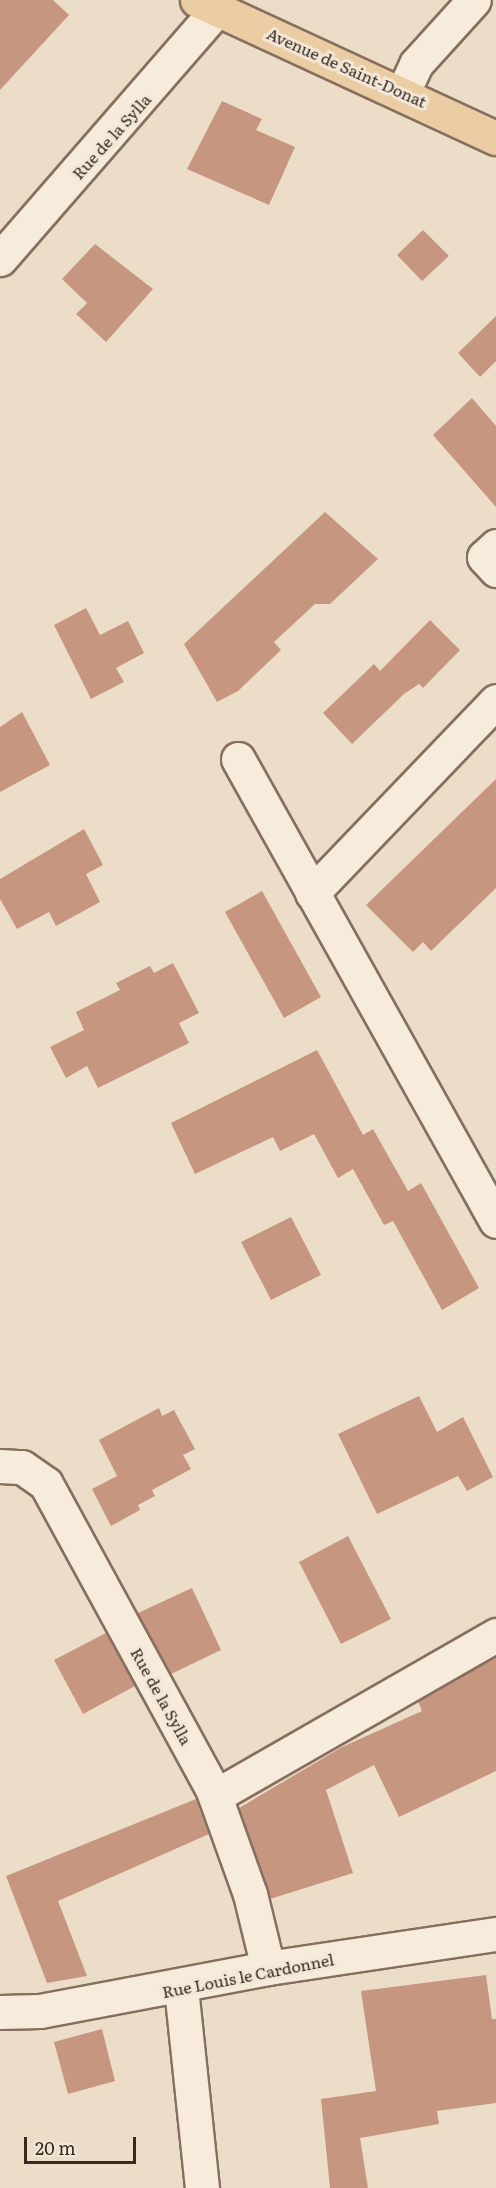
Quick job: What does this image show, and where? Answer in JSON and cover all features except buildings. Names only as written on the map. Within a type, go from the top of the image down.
[{"type":"main road","name":"Avenue de Saint-Donat","points":[[207,4],[404,92],[496,138]]},
{"type":"street","points":[[404,92],[416,64],[474,0]]},
{"type":"street","name":"Rue de la Sylla","points":[[0,259],[207,4]]},
{"type":"street","points":[[496,546],[484,557],[496,570]]},
{"type":"street","points":[[312,892],[496,701]]},
{"type":"street","points":[[238,759],[496,1221]]},
{"type":"street","name":"Rue de la Sylla","points":[[0,1466],[22,1467],[46,1484],[215,1796],[250,1894],[268,1968]]},
{"type":"street","points":[[215,1796],[496,1635]]},
{"type":"street","name":"Rue Louis le Cardonnel","points":[[0,2012],[40,2011],[181,1988],[268,1968],[496,1934]]},
{"type":"street","points":[[181,1988],[202,2188]]}]
